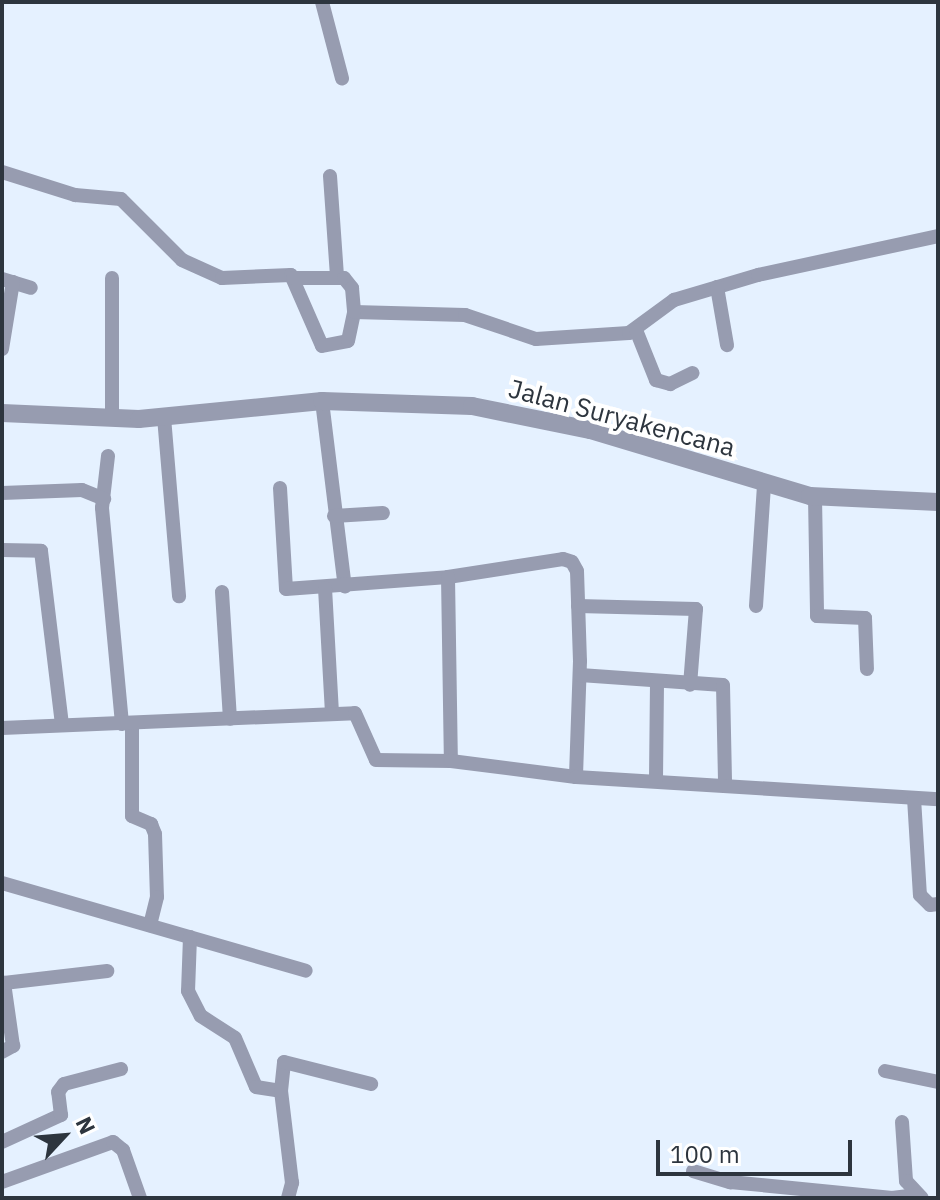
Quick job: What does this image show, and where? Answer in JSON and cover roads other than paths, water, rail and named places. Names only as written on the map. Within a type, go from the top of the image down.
[{"type":"street","points":[[322,2],[342,78]]},
{"type":"street","points":[[2,172],[75,195],[121,199],[182,260],[222,278],[286,272],[293,278],[320,346],[348,341],[354,312],[352,288],[337,277],[293,278]]},
{"type":"street","points":[[330,176],[337,277]]},
{"type":"street","points":[[354,312],[465,315],[536,339],[636,330],[663,305],[717,287],[938,236]]},
{"type":"street","points":[[112,278],[112,419]]},
{"type":"street","points":[[2,349],[8,281],[31,288]]},
{"type":"street","points":[[717,287],[727,345]]},
{"type":"street","points":[[636,330],[656,380],[670,384],[693,373]]},
{"type":"street","name":"Jalan Suryakencana","points":[[2,413],[112,419],[164,417],[322,401],[410,400],[545,418],[815,497],[938,502]]},
{"type":"street","points":[[322,401],[345,587]]},
{"type":"street","points":[[164,417],[179,596]]},
{"type":"street","points":[[108,456],[104,499],[127,724],[132,816],[151,824],[155,834],[157,897],[150,925]]},
{"type":"street","points":[[756,606],[764,484]]},
{"type":"street","points":[[280,488],[286,589],[448,577],[568,559],[577,571],[580,675],[576,777]]},
{"type":"street","points":[[2,493],[82,490],[104,499]]},
{"type":"street","points":[[815,497],[817,616],[865,618],[867,669]]},
{"type":"street","points":[[334,516],[383,513]]},
{"type":"street","points":[[2,550],[41,551],[62,725]]},
{"type":"street","points":[[448,577],[451,761]]},
{"type":"street","points":[[325,588],[332,714]]},
{"type":"street","points":[[222,592],[230,719]]},
{"type":"street","points":[[578,606],[696,609],[690,685]]},
{"type":"street","points":[[580,675],[725,688],[725,784]]},
{"type":"street","points":[[656,779],[657,684]]},
{"type":"street","points":[[2,728],[332,714],[360,716],[376,760],[451,761],[576,777],[656,779],[938,799]]},
{"type":"street","points":[[914,798],[920,895],[927,903],[938,904]]},
{"type":"street","points":[[2,883],[306,971]]},
{"type":"street","points":[[190,937],[188,991],[201,1016],[235,1038],[256,1087],[281,1091]]},
{"type":"street","points":[[2,1052],[13,1046],[4,983],[107,971]]},
{"type":"street","points":[[288,1198],[292,1183],[281,1068],[290,1060],[371,1084]]},
{"type":"street","points":[[2,1142],[61,1115],[58,1092],[64,1084],[121,1069]]},
{"type":"street","points":[[885,1071],[938,1082]]},
{"type":"street","points":[[902,1122],[905,1176],[920,1197]]},
{"type":"street","points":[[2,1182],[113,1142],[123,1150],[140,1198]]},
{"type":"street","points":[[693,1171],[730,1182],[812,1193],[920,1197]]}]
